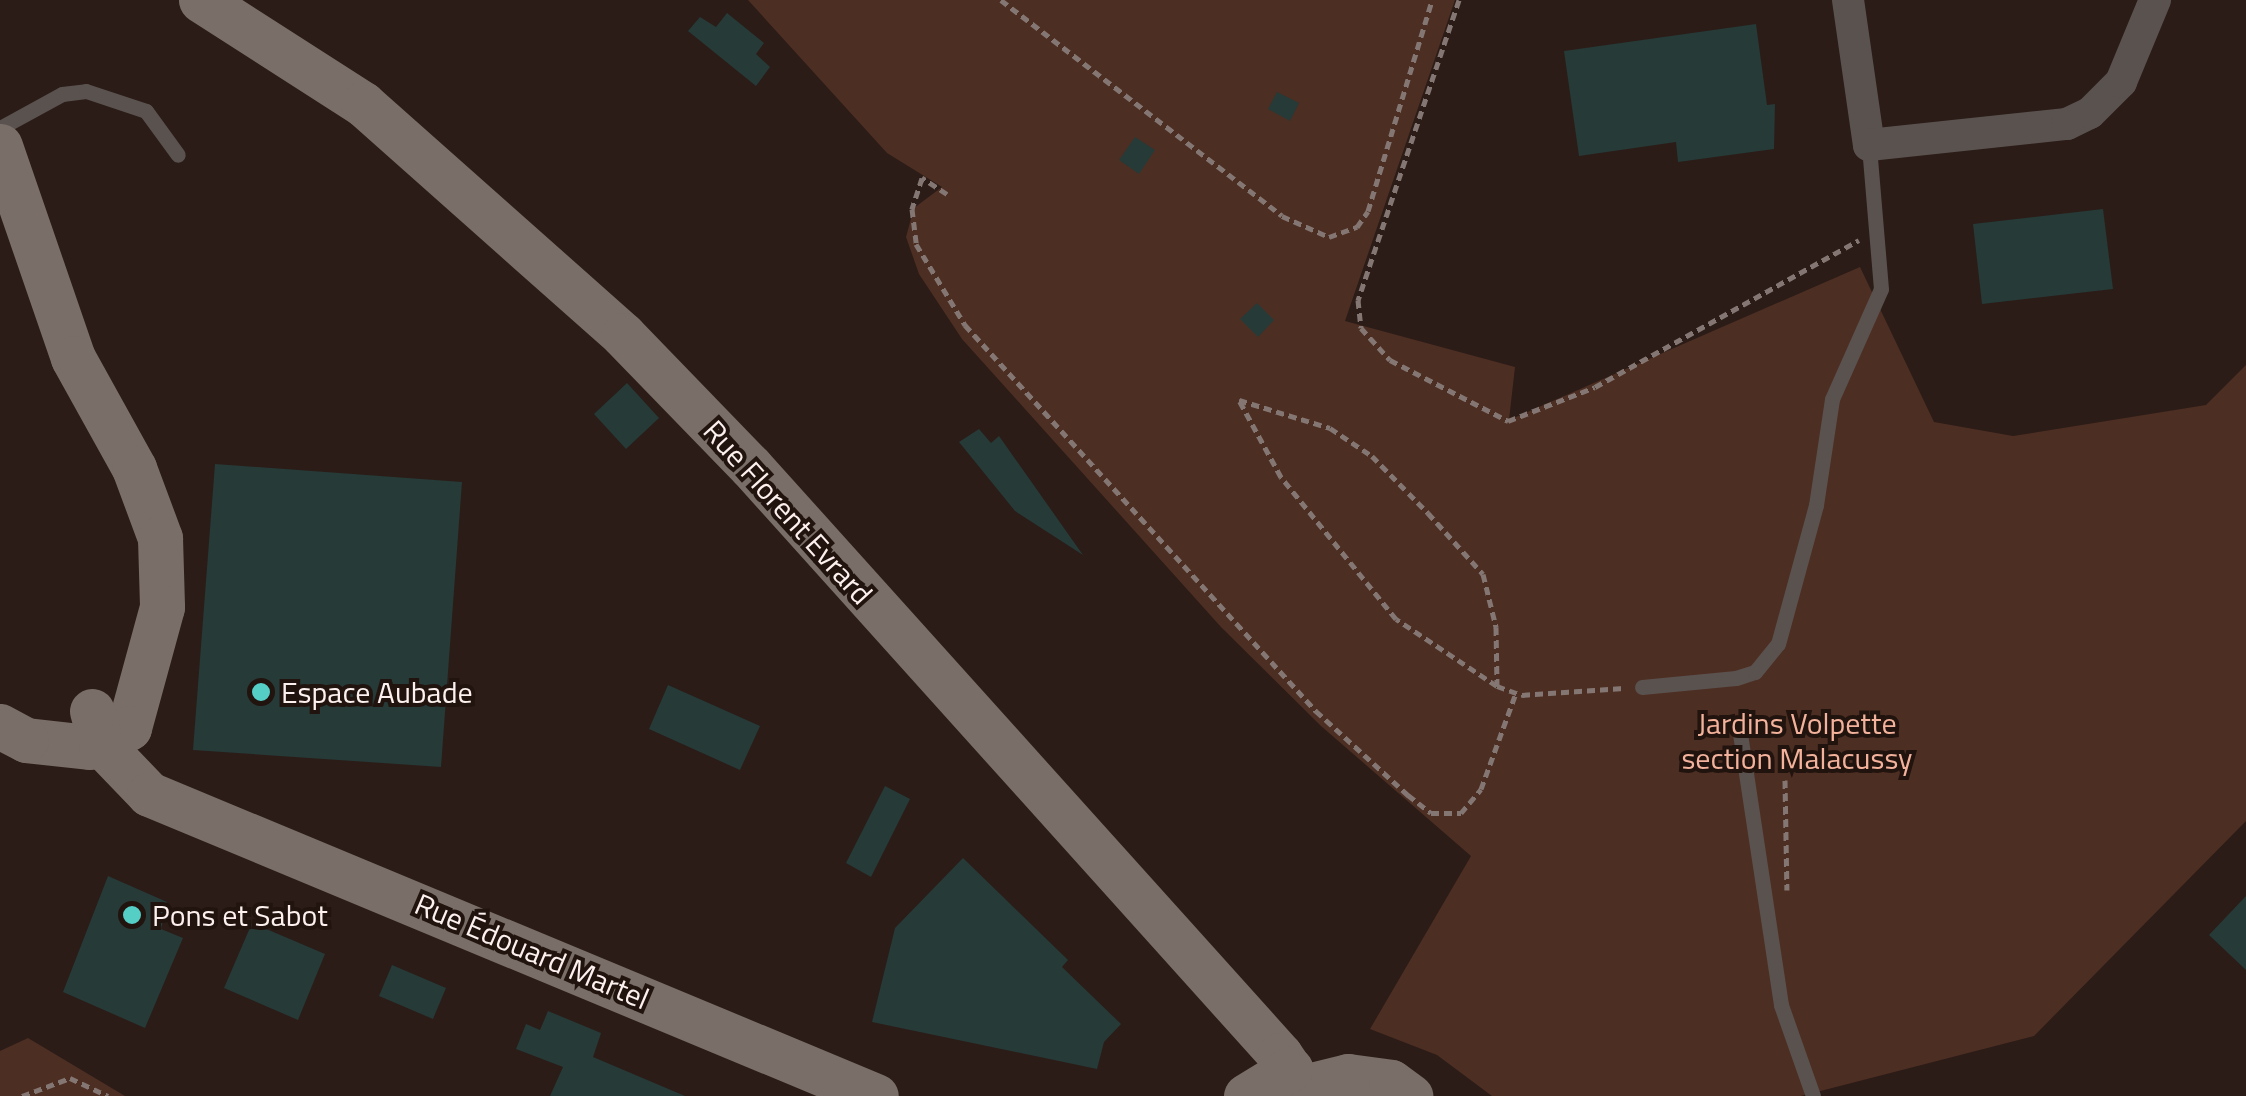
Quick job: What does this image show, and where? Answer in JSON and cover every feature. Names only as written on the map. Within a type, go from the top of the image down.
[{"type":"street","name":"Rue Florent Evrard","points":[[201,0],[363,104],[623,335],[751,467],[1300,1084]]},
{"type":"street","points":[[1848,0],[1868,145],[2068,124],[2090,113],[2121,82],[2154,0]]},
{"type":"street","points":[[0,146],[72,358],[134,468],[160,538],[162,608],[147,656],[107,728],[44,743],[0,725]]},
{"type":"street","name":"Rue Édouard Martel","points":[[107,728],[189,804],[876,1096]]},
{"type":"street","points":[[1246,1096],[1348,1076],[1391,1082],[1410,1096]]},
{"type":"lane","points":[[0,128],[62,94],[86,91],[146,111],[178,154]]},
{"type":"lane","points":[[1642,686],[1736,678],[1755,672],[1778,644],[1816,505],[1832,398],[1880,289],[1868,145]]},
{"type":"lane","points":[[1739,727],[1781,1005],[1813,1096]]},
{"type":"path","points":[[1001,0],[1266,205],[1329,237],[1358,227],[1368,210],[1432,0]]},
{"type":"path","points":[[1459,0],[1358,300],[1362,328],[1390,360],[1508,421],[1595,388],[1878,229]]},
{"type":"path","points":[[947,194],[922,178],[912,209],[916,244],[965,325],[1316,711],[1408,794],[1431,812],[1461,813],[1481,789],[1516,693]]},
{"type":"path","points":[[1496,686],[1496,628],[1483,574],[1372,456],[1330,428],[1239,400],[1280,477],[1396,620],[1496,686],[1516,693],[1642,686]]},
{"type":"path","points":[[1785,780],[1787,895]]},
{"type":"path","points":[[22,1096],[70,1078],[108,1096]]},
{"type":"green space","name":"Jardins Volpette section Malacussy","points":[[748,0],[1455,0],[1345,321],[1515,367],[1509,420],[1860,267],[1934,422],[2013,436],[2206,405],[2246,365],[2246,821],[2034,1036],[1801,1096],[1492,1096],[1437,1055],[1370,1029],[1471,856],[1321,726],[1221,627],[962,339],[919,274],[906,237],[914,208],[942,187],[887,153]]},
{"type":"green space","points":[[28,1038],[125,1096],[0,1096],[0,1051]]},
{"type":"building","points":[[727,13],[764,43],[756,54],[770,67],[756,86],[688,31],[700,17],[716,27]]},
{"type":"building","points":[[1756,24],[1767,105],[1775,104],[1774,149],[1678,162],[1676,142],[1579,156],[1564,51]]},
{"type":"building","points":[[1277,92],[1299,103],[1290,121],[1268,109]]},
{"type":"building","points":[[1135,137],[1155,150],[1139,174],[1119,160]]},
{"type":"building","points":[[2103,209],[2113,289],[1982,304],[1973,224]]},
{"type":"building","points":[[1257,303],[1274,320],[1258,337],[1240,319]]},
{"type":"building","points":[[627,383],[659,418],[626,449],[594,414]]},
{"type":"building","points":[[979,429],[991,443],[999,436],[1083,555],[1015,511],[959,442]]},
{"type":"building","points":[[215,464],[462,482],[441,767],[193,750]]},
{"type":"building","points":[[668,685],[760,726],[740,770],[649,729]]},
{"type":"building","points":[[885,786],[910,799],[871,877],[846,863]]},
{"type":"building","points":[[963,858],[1068,960],[1062,967],[1121,1024],[1104,1042],[1097,1069],[872,1022],[895,928]]},
{"type":"building","points":[[108,876],[167,902],[161,929],[183,938],[145,1028],[63,992]]},
{"type":"building","points":[[2246,896],[2246,970],[2209,935]]},
{"type":"building","points":[[252,923],[325,954],[298,1020],[224,988]]},
{"type":"building","points":[[392,965],[446,988],[433,1019],[379,996]]},
{"type":"building","points":[[548,1011],[601,1033],[593,1057],[685,1096],[550,1096],[563,1067],[516,1049],[526,1024],[540,1030]]},
{"type":"place","name":"Espace Aubade","points":[[261,692]]},
{"type":"place","name":"Pons et Sabot","points":[[132,915]]}]
